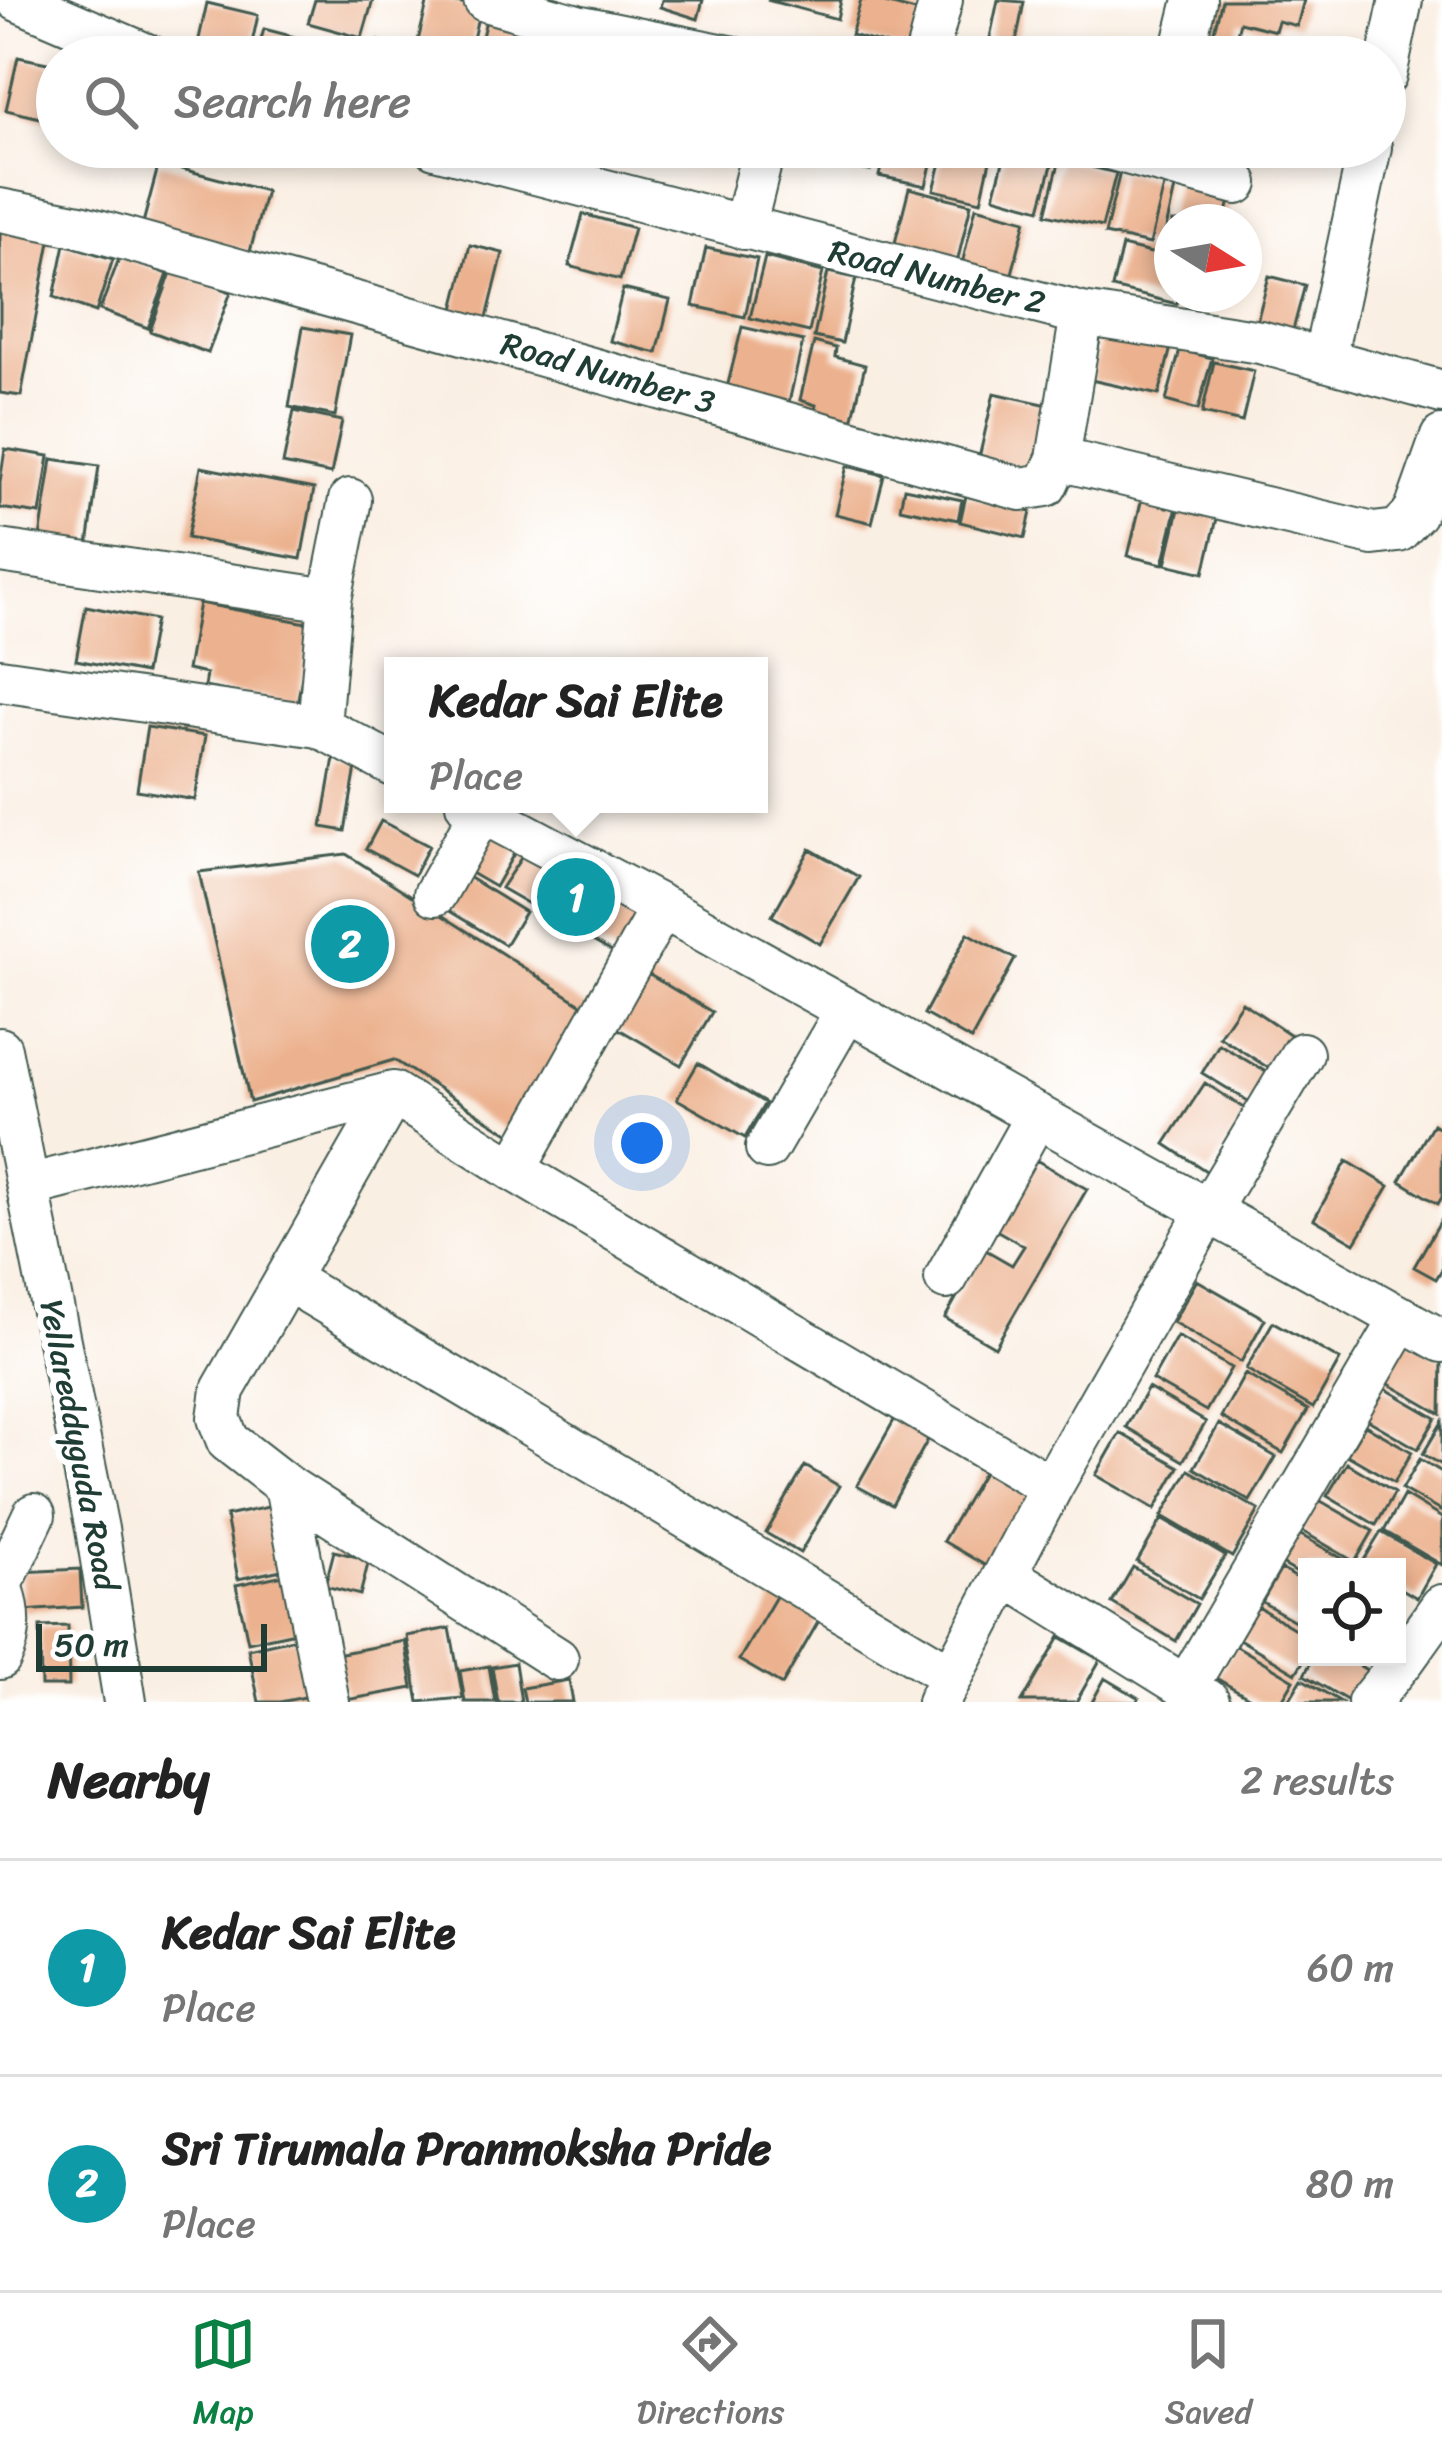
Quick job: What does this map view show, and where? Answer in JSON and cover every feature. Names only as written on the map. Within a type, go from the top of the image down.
[{"type":"street","points":[[19,0],[102,36]]},
{"type":"street","points":[[485,0],[626,36]]},
{"type":"street","points":[[931,36],[940,0]]},
{"type":"street","points":[[1186,36],[1195,0]]},
{"type":"street","points":[[1393,36],[1401,0]]},
{"type":"street","name":"Road Number 2","points":[[515,168],[1082,314],[1260,342],[1442,392]]},
{"type":"street","points":[[744,228],[759,168]]},
{"type":"street","points":[[1184,168],[1237,183]]},
{"type":"street","points":[[1324,360],[1365,168]]},
{"type":"street","name":"Road Number 3","points":[[0,210],[104,232],[1021,489],[1046,484],[1058,459]]},
{"type":"street","points":[[1082,314],[1058,459],[1373,534],[1398,530],[1415,514],[1442,437]]},
{"type":"street","points":[[319,726],[330,600],[350,500]]},
{"type":"street","points":[[0,551],[330,600]]},
{"type":"street","points":[[0,680],[319,726],[384,760]]},
{"type":"street","points":[[435,894],[472,813]]},
{"type":"street","points":[[483,813],[662,907],[1442,1341]]},
{"type":"street","points":[[514,1170],[662,907]]},
{"type":"street","points":[[767,1148],[847,1010]]},
{"type":"street","name":"Yellareddyguda Road","points":[[0,1049],[97,1529],[124,1702]]},
{"type":"street","points":[[287,1279],[945,1689],[1052,1486],[1302,1054]]},
{"type":"street","points":[[393,1093],[223,1390],[219,1418],[228,1441],[286,1486],[557,1660]]},
{"type":"street","points":[[28,1186],[393,1093],[514,1170],[1052,1486]]},
{"type":"street","points":[[946,1278],[1037,1115]]},
{"type":"street","points":[[1006,1575],[1197,1695],[1402,1318]]},
{"type":"street","points":[[286,1486],[328,1702]]},
{"type":"street","points":[[0,1658],[7,1645],[9,1607],[1,1585],[17,1510],[97,1529]]},
{"type":"street","points":[[1369,1702],[1442,1606]]},
{"type":"building","points":[[315,0],[373,0],[363,36],[308,23]]},
{"type":"building","points":[[428,0],[480,8],[474,36],[419,36]]},
{"type":"building","points":[[662,0],[703,0],[698,19],[660,7]]},
{"type":"building","points":[[767,0],[841,0],[837,19]]},
{"type":"building","points":[[861,0],[923,13],[917,36],[851,35]]},
{"type":"building","points":[[998,0],[1024,2],[1017,36],[990,36]]},
{"type":"building","points":[[1222,0],[1304,0],[1297,26],[1278,21],[1275,31],[1240,22],[1236,36],[1213,36]]},
{"type":"building","points":[[207,3],[258,15],[254,36],[200,36]]},
{"type":"building","points":[[489,8],[535,19],[531,36],[482,36]]},
{"type":"building","points":[[264,29],[291,36],[262,36]]},
{"type":"building","points":[[18,57],[36,61],[36,117],[6,110]]},
{"type":"building","points":[[158,168],[178,168],[266,191],[250,252],[143,223]]},
{"type":"building","points":[[881,168],[930,168],[926,186],[879,176]]},
{"type":"building","points":[[940,168],[988,168],[981,201],[934,190]]},
{"type":"building","points":[[1001,168],[1051,168],[1040,209],[994,196]]},
{"type":"building","points":[[1058,168],[1116,173],[1102,227],[1046,214]]},
{"type":"building","points":[[1120,172],[1165,182],[1160,204],[1154,204],[1150,244],[1105,234]]},
{"type":"building","points":[[1176,184],[1231,196],[1229,204],[1172,204]]},
{"type":"building","points":[[909,188],[971,204],[957,263],[894,247]]},
{"type":"building","points":[[976,207],[1026,220],[1009,285],[960,272]]},
{"type":"building","points":[[583,214],[634,228],[620,280],[569,266]]},
{"type":"building","points":[[0,226],[51,236],[21,396],[0,393]]},
{"type":"building","points":[[65,244],[113,259],[96,312],[54,297]]},
{"type":"building","points":[[470,245],[503,253],[487,318],[454,309]]},
{"type":"building","points":[[1122,246],[1154,254],[1154,298],[1112,288]]},
{"type":"building","points":[[706,248],[757,259],[745,317],[693,306]]},
{"type":"building","points":[[120,256],[168,274],[148,328],[100,310]]},
{"type":"building","points":[[765,257],[823,272],[809,332],[750,318]]},
{"type":"building","points":[[172,270],[231,292],[208,353],[150,331]]},
{"type":"building","points":[[828,272],[856,278],[842,343],[814,337]]},
{"type":"building","points":[[1269,276],[1305,285],[1292,334],[1256,325]]},
{"type":"building","points":[[623,289],[670,300],[657,353],[610,341]]},
{"type":"building","points":[[303,327],[350,335],[335,416],[289,407]]},
{"type":"building","points":[[742,327],[803,341],[787,411],[725,396]]},
{"type":"building","points":[[1102,331],[1171,347],[1159,395],[1091,380]]},
{"type":"building","points":[[814,342],[836,348],[835,357],[865,365],[851,426],[813,417],[816,405],[800,400]]},
{"type":"building","points":[[1180,350],[1212,358],[1198,410],[1166,401]]},
{"type":"building","points":[[1214,362],[1254,371],[1242,422],[1202,413]]},
{"type":"building","points":[[994,393],[1057,407],[1043,472],[979,458]]},
{"type":"building","points":[[294,411],[342,421],[331,474],[283,464]]},
{"type":"building","points":[[5,449],[49,456],[40,514],[0,508]]},
{"type":"building","points":[[52,459],[99,466],[88,545],[40,538]]},
{"type":"building","points":[[847,466],[884,475],[872,523],[835,514]]},
{"type":"building","points":[[201,467],[314,489],[301,559],[187,538]]},
{"type":"building","points":[[904,488],[962,500],[958,520],[900,508]]},
{"type":"building","points":[[1143,494],[1178,503],[1163,564],[1128,556]]},
{"type":"building","points":[[966,496],[1031,512],[1025,538],[960,522]]},
{"type":"building","points":[[1180,505],[1218,514],[1204,573],[1166,564]]},
{"type":"building","points":[[199,603],[312,624],[297,704],[204,687],[206,674],[187,670]]},
{"type":"building","points":[[86,606],[155,620],[145,673],[76,660]]},
{"type":"building","points":[[147,727],[205,736],[195,800],[137,790]]},
{"type":"building","points":[[334,758],[357,762],[345,831],[322,827]]},
{"type":"building","points":[[381,821],[429,846],[414,875],[366,849]]},
{"type":"building","points":[[482,821],[520,843],[495,887],[457,865]]},
{"type":"building","points":[[531,843],[652,907],[624,959],[501,888]]},
{"type":"building","points":[[810,849],[859,877],[820,944],[772,916]]},
{"type":"building","points":[[346,854],[598,1015],[518,1139],[394,1060],[250,1102],[199,872]]},
{"type":"building","points":[[458,871],[525,912],[505,945],[438,904]]},
{"type":"building","points":[[968,933],[1015,959],[971,1040],[924,1014]]},
{"type":"building","points":[[648,974],[712,1012],[681,1065],[617,1028]]},
{"type":"building","points":[[1242,1002],[1294,1037],[1273,1071],[1219,1036]]},
{"type":"building","points":[[1219,1044],[1271,1075],[1253,1104],[1202,1073]]},
{"type":"building","points":[[698,1063],[765,1103],[745,1138],[677,1099]]},
{"type":"building","points":[[1205,1083],[1249,1111],[1209,1173],[1165,1144]]},
{"type":"building","points":[[1433,1124],[1442,1130],[1442,1197],[1438,1204],[1400,1181]]},
{"type":"building","points":[[1036,1160],[1087,1189],[995,1347],[945,1318],[984,1249],[1012,1265],[1024,1246],[996,1230]]},
{"type":"building","points":[[1347,1161],[1389,1186],[1355,1243],[1314,1219]]},
{"type":"building","points":[[1442,1218],[1442,1269],[1436,1279],[1414,1267]]},
{"type":"building","points":[[1197,1280],[1265,1319],[1241,1362],[1173,1322]]},
{"type":"building","points":[[1273,1322],[1340,1360],[1313,1408],[1246,1369]]},
{"type":"building","points":[[1177,1336],[1231,1368],[1206,1411],[1152,1380]]},
{"type":"building","points":[[1406,1338],[1442,1359],[1441,1414],[1382,1380]]},
{"type":"building","points":[[1245,1374],[1308,1410],[1283,1453],[1221,1417]]},
{"type":"building","points":[[1379,1385],[1436,1418],[1418,1449],[1361,1416]]},
{"type":"building","points":[[1148,1388],[1206,1422],[1183,1461],[1126,1427]]},
{"type":"building","points":[[897,1415],[931,1434],[892,1505],[857,1486]]},
{"type":"building","points":[[1442,1422],[1442,1465],[1423,1454]]},
{"type":"building","points":[[1219,1424],[1276,1457],[1250,1501],[1194,1468]]},
{"type":"building","points":[[1365,1425],[1412,1452],[1394,1482],[1347,1455]]},
{"type":"building","points":[[1120,1433],[1179,1467],[1155,1509],[1096,1475]]},
{"type":"building","points":[[1420,1459],[1442,1472],[1442,1512],[1402,1489]]},
{"type":"building","points":[[1347,1463],[1395,1492],[1376,1525],[1327,1496]]},
{"type":"building","points":[[805,1466],[839,1486],[800,1553],[766,1533]]},
{"type":"building","points":[[985,1469],[1035,1497],[993,1570],[943,1541]]},
{"type":"building","points":[[1189,1470],[1259,1510],[1232,1557],[1162,1516]]},
{"type":"building","points":[[1404,1495],[1442,1518],[1442,1565],[1384,1531]]},
{"type":"building","points":[[1319,1500],[1373,1531],[1357,1558],[1348,1558],[1302,1531]]},
{"type":"building","points":[[278,1505],[291,1568],[238,1579],[226,1516]]},
{"type":"building","points":[[1162,1519],[1225,1556],[1199,1599],[1137,1562]]},
{"type":"building","points":[[1381,1532],[1436,1564],[1417,1598],[1406,1591],[1406,1558],[1365,1558]]},
{"type":"building","points":[[1299,1534],[1341,1558],[1298,1558],[1298,1574],[1282,1564]]},
{"type":"building","points":[[334,1551],[369,1560],[360,1595],[325,1586]]},
{"type":"building","points":[[1133,1567],[1197,1604],[1176,1641],[1112,1603]]},
{"type":"building","points":[[80,1569],[82,1607],[23,1611],[21,1572]]},
{"type":"building","points":[[1281,1569],[1298,1579],[1298,1623],[1262,1602]]},
{"type":"building","points":[[288,1574],[300,1631],[248,1642],[236,1585]]},
{"type":"building","points":[[778,1593],[821,1617],[782,1685],[739,1660]]},
{"type":"building","points":[[1258,1607],[1298,1631],[1300,1666],[1296,1673],[1239,1639]]},
{"type":"building","points":[[68,1626],[69,1686],[41,1686],[40,1627]]},
{"type":"building","points":[[450,1628],[463,1698],[419,1702],[407,1636]]},
{"type":"building","points":[[1060,1637],[1100,1660],[1076,1702],[1022,1702]]},
{"type":"building","points":[[297,1638],[310,1696],[259,1702],[248,1649]]},
{"type":"building","points":[[405,1641],[413,1688],[346,1700],[337,1654]]},
{"type":"building","points":[[1235,1645],[1294,1680],[1281,1702],[1257,1702],[1216,1678]]},
{"type":"building","points":[[515,1663],[521,1702],[498,1702],[492,1667]]},
{"type":"building","points":[[489,1666],[495,1702],[465,1702],[460,1671]]},
{"type":"building","points":[[1309,1666],[1360,1666],[1370,1672],[1350,1702],[1304,1675]]},
{"type":"building","points":[[1105,1678],[1139,1698],[1137,1702],[1092,1702]]},
{"type":"building","points":[[1302,1679],[1341,1702],[1288,1702]]},
{"type":"building","points":[[569,1680],[573,1702],[525,1702],[522,1688]]},
{"type":"place","name":"Kedar Sai Elite","points":[[576,897]]},
{"type":"place","name":"Sri Tirumala Pranmoksha Pride","points":[[350,944]]}]
